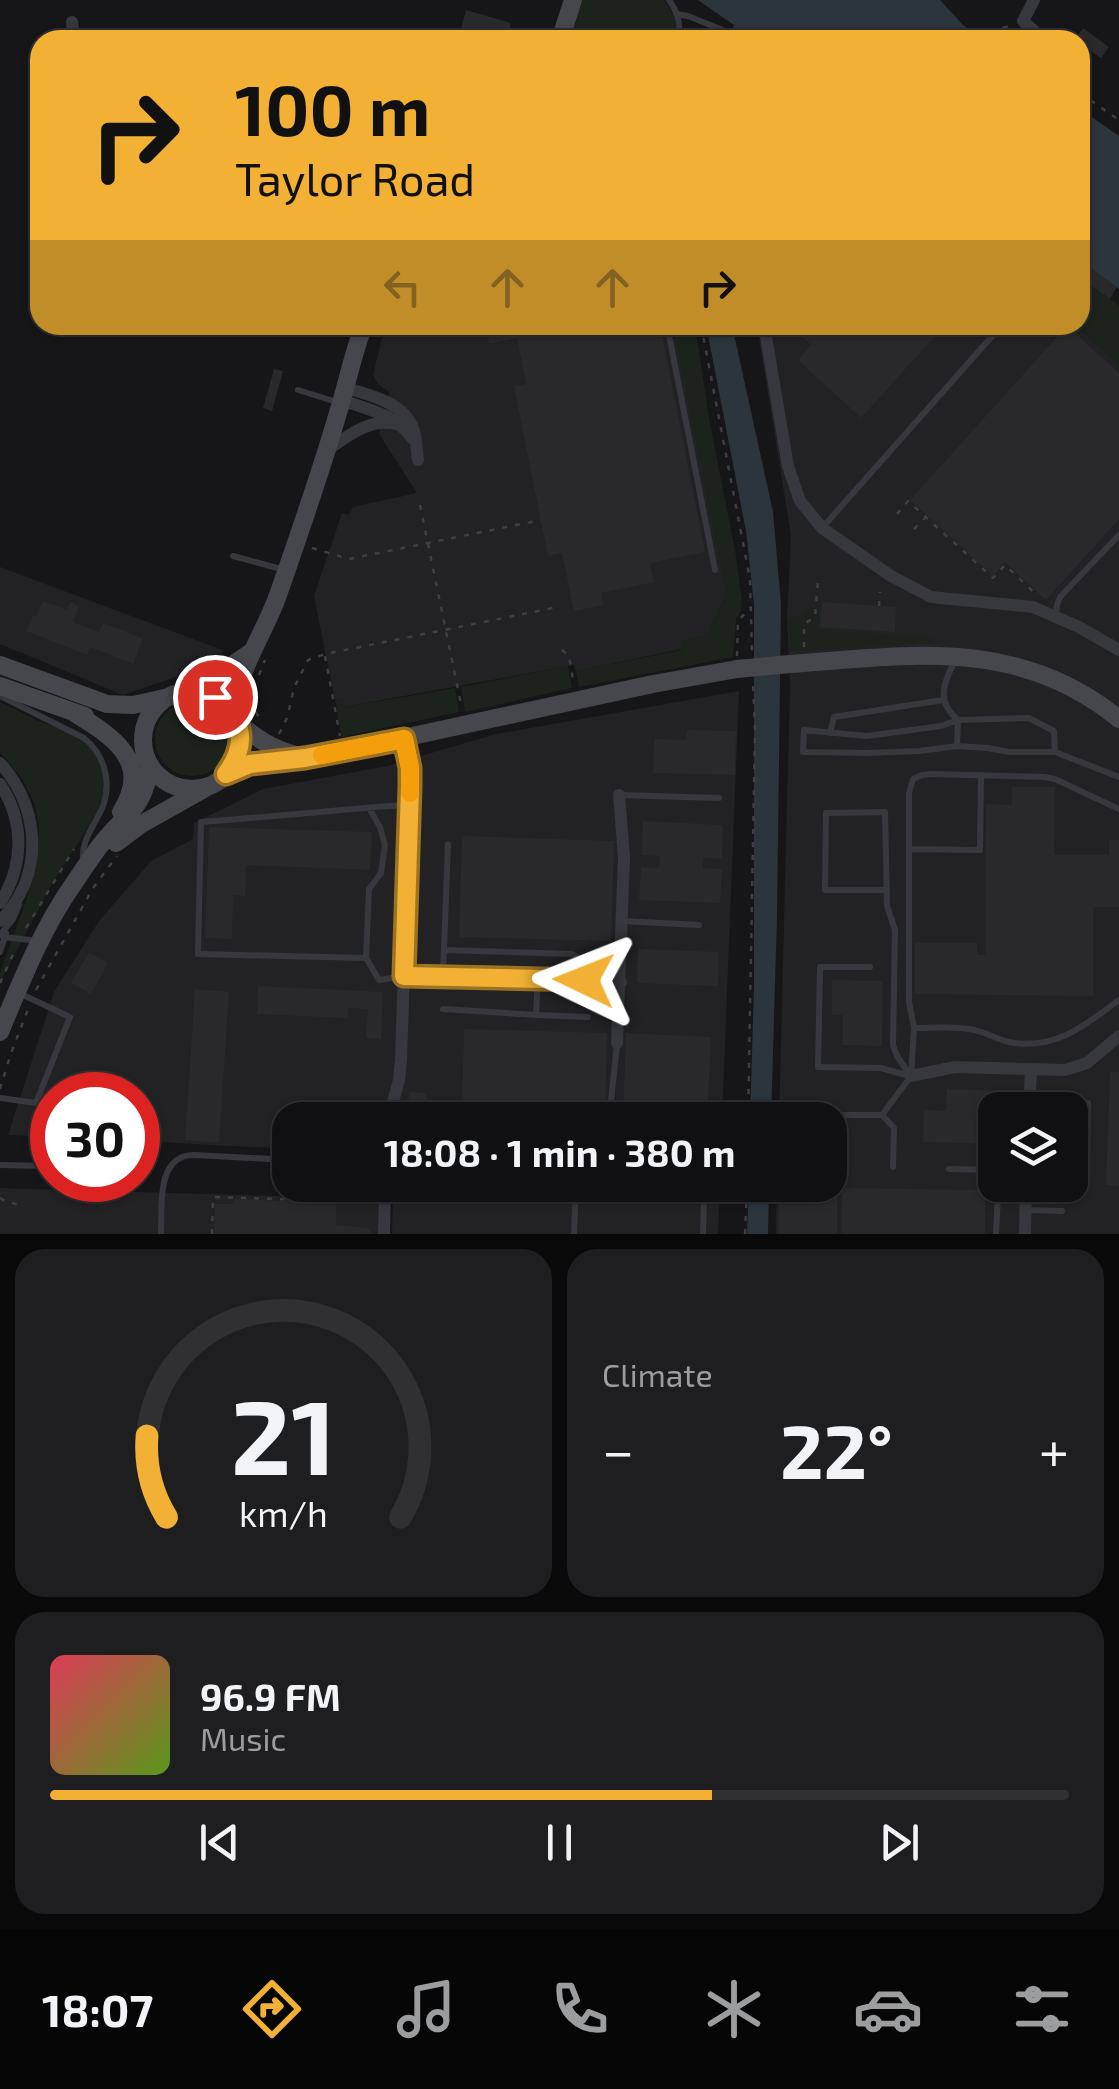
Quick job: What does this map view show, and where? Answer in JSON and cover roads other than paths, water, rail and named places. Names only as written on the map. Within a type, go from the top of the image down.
[{"type":"main road","points":[[563,30],[573,0]]},
{"type":"main road","points":[[84,871],[140,825],[220,779],[235,763],[240,749],[236,698],[259,657],[361,335]]},
{"type":"main road","points":[[0,686],[118,730],[131,738],[159,776],[185,788],[200,788],[250,764],[404,739],[653,684],[797,664],[958,656],[1000,662],[1076,689],[1119,720]]},
{"type":"main road","points":[[103,842],[142,797],[147,758],[143,736],[154,708],[170,696],[259,657]]},
{"type":"main road","points":[[0,665],[107,704],[133,704],[188,691],[202,692],[226,705],[262,743],[305,758]]},
{"type":"main road","points":[[0,1032],[30,940],[84,871],[131,793],[130,765],[118,743],[73,712]]},
{"type":"street","points":[[1032,30],[1023,22],[1034,0]]},
{"type":"street","points":[[72,22],[73,30]]},
{"type":"street","points":[[768,335],[794,488],[822,528],[891,576],[931,596],[1040,609],[1119,650]]},
{"type":"street","points":[[343,397],[372,396],[396,408],[413,429],[418,460]]},
{"type":"street","points":[[343,397],[391,418],[404,427],[415,445]]},
{"type":"street","points":[[326,451],[369,424],[389,422],[404,427]]},
{"type":"street","points":[[393,1102],[402,1060],[410,805],[410,768],[404,739]]},
{"type":"street","points":[[0,763],[16,783],[32,825],[32,852],[24,890],[4,924]]},
{"type":"street","points":[[0,784],[12,806],[19,838],[10,886],[0,903]]},
{"type":"street","points":[[617,1043],[624,857],[619,795]]},
{"type":"street","points":[[404,976],[621,982]]},
{"type":"street","points":[[911,1076],[955,1067],[1076,1067],[1097,1056],[1119,1036]]},
{"type":"street","points":[[1030,1092],[1031,1070]]},
{"type":"street","points":[[384,1202],[384,1234]]},
{"type":"street","points":[[1025,1202],[1025,1234]]},
{"type":"lane","points":[[669,0],[678,30]]},
{"type":"lane","points":[[676,14],[722,30]]},
{"type":"lane","points":[[668,335],[715,570]]},
{"type":"lane","points":[[822,528],[993,335]]},
{"type":"lane","points":[[298,390],[343,397]]},
{"type":"lane","points":[[1056,616],[1060,597],[1119,534]]},
{"type":"lane","points":[[233,556],[286,570]]},
{"type":"lane","points":[[957,746],[958,720],[946,709],[943,686],[958,656]]},
{"type":"lane","points":[[0,696],[84,738],[101,758],[106,795],[82,848],[84,871]]},
{"type":"lane","points":[[830,733],[834,717],[943,700]]},
{"type":"lane","points":[[1055,752],[1054,730],[1029,718],[958,720],[867,736],[804,730],[803,752],[885,752],[957,746],[1055,752],[1119,777]]},
{"type":"lane","points":[[882,1115],[911,1076],[914,1028],[909,1002],[909,792],[913,780],[922,775],[1055,779],[1119,809]]},
{"type":"lane","points":[[909,849],[980,850],[982,775]]},
{"type":"lane","points":[[619,795],[719,798]]},
{"type":"lane","points":[[366,958],[198,954],[201,822],[410,805]]},
{"type":"lane","points":[[368,808],[380,827],[384,846],[382,873],[369,889],[366,958],[379,980],[404,976]]},
{"type":"lane","points":[[887,890],[825,890],[826,812],[885,812],[887,890],[887,906],[896,930],[893,1045],[911,1076]]},
{"type":"lane","points":[[443,976],[448,844]]},
{"type":"lane","points":[[0,888],[14,870]]},
{"type":"lane","points":[[623,921],[699,925]]},
{"type":"lane","points":[[0,952],[4,924]]},
{"type":"lane","points":[[2,936],[30,940]]},
{"type":"lane","points":[[444,950],[572,954],[584,965],[584,980]]},
{"type":"lane","points":[[870,967],[820,968],[818,1067],[881,1068],[911,1076]]},
{"type":"lane","points":[[536,1015],[538,979]]},
{"type":"lane","points":[[0,1098],[36,1103],[70,1018],[16,991]]},
{"type":"lane","points":[[914,1028],[970,1029],[1014,1043],[1044,1043],[1071,1034],[1119,1000]]},
{"type":"lane","points":[[442,1009],[588,1017]]},
{"type":"lane","points":[[611,1102],[617,1043]]},
{"type":"lane","points":[[847,1114],[882,1115],[894,1128],[892,1167]]},
{"type":"lane","points":[[161,1234],[166,1172],[176,1159],[194,1155],[272,1159]]},
{"type":"lane","points":[[0,1164],[30,1165]]},
{"type":"lane","points":[[948,1169],[978,1170]]},
{"type":"lane","points":[[574,1234],[575,1202]]},
{"type":"lane","points":[[703,1234],[704,1202]]},
{"type":"lane","points":[[996,1234],[998,1202]]},
{"type":"lane","points":[[1025,1210],[1062,1211]]}]
